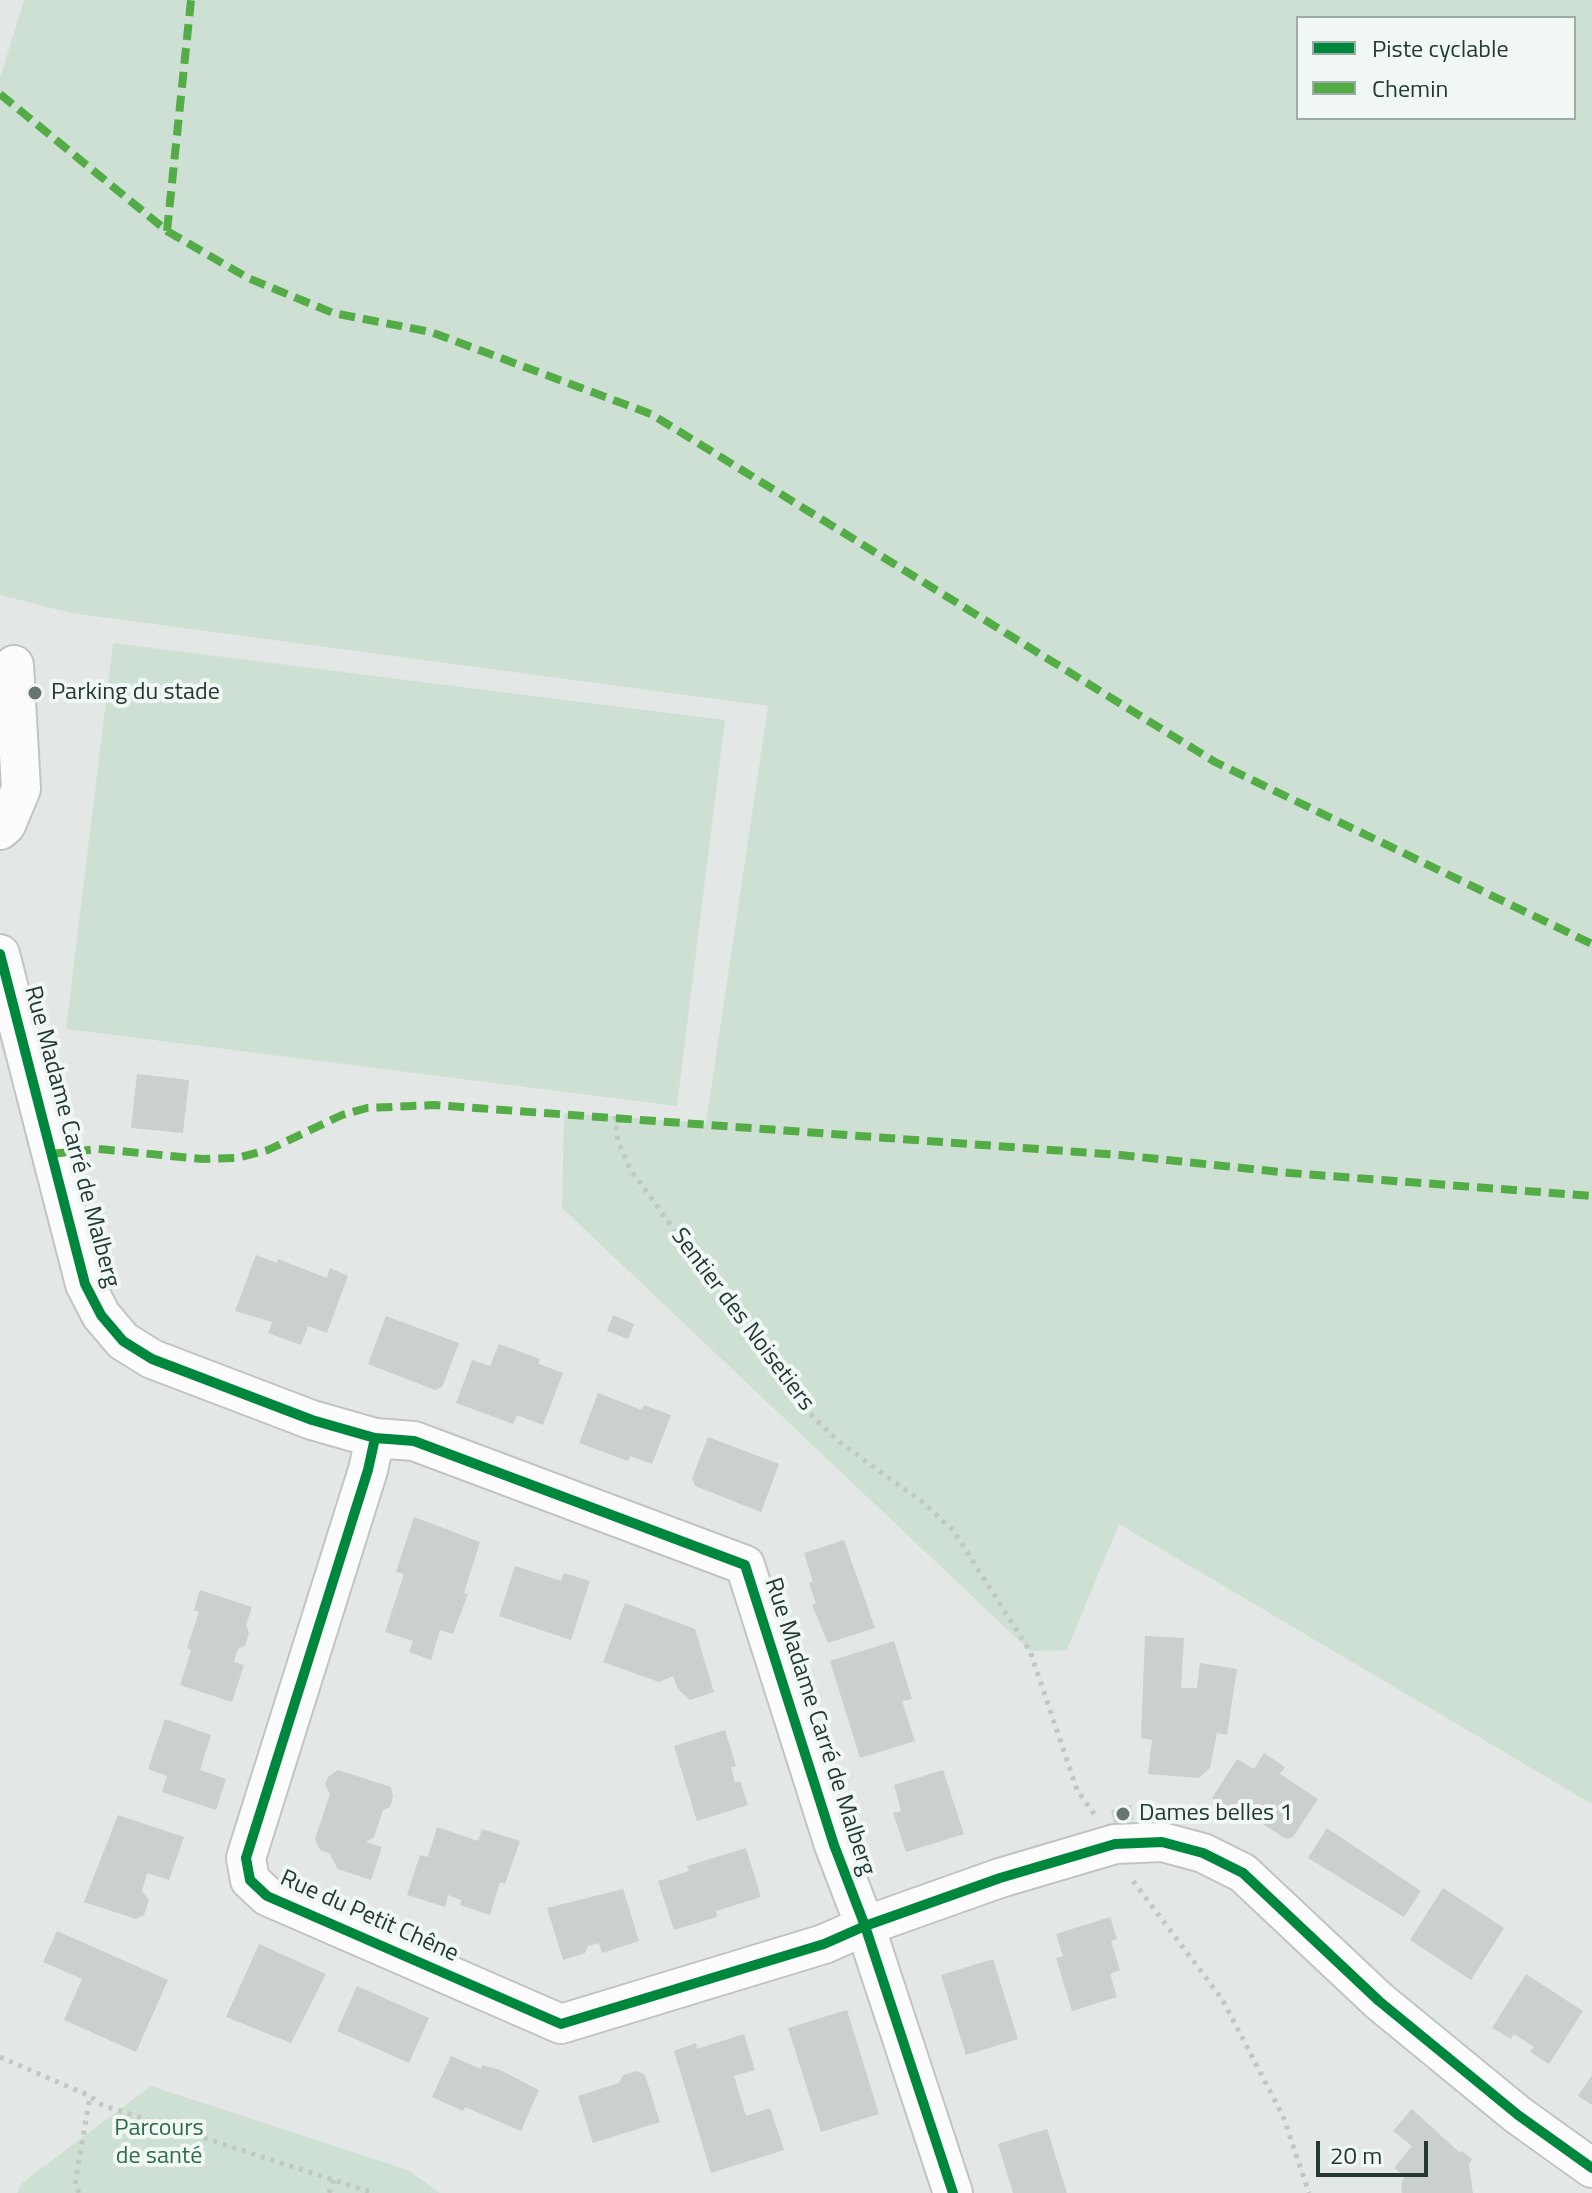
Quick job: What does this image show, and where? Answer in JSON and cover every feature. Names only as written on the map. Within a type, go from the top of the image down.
[{"type":"street","points":[[0,830],[6,825],[21,789],[14,665]]},
{"type":"street","name":"Rue Madame Carré de Malberg","points":[[0,954],[85,1284],[101,1315],[123,1341],[152,1359],[312,1420],[375,1438],[414,1441],[745,1565],[834,1845],[865,1926]]},
{"type":"street","name":"Rue du Petit Chêne","points":[[375,1438],[368,1470],[246,1858],[250,1880],[267,1896],[561,2024],[824,1944],[865,1926]]},
{"type":"street","points":[[953,2193],[865,1926],[1000,1878],[1115,1844],[1162,1842],[1203,1853],[1243,1873],[1379,2001],[1518,2115],[1592,2168]]},
{"type":"path","points":[[0,2057],[90,2096],[102,2105],[374,2193]]},
{"type":"path","points":[[70,2193],[75,2184],[90,2096]]},
{"type":"path","points":[[329,2193],[334,2180]]},
{"type":"path","points":[[75,2184],[79,2193]]},
{"type":"green space","points":[[24,0],[1592,0],[1592,1804],[1119,1524],[1067,1650],[1030,1651],[562,1208],[564,1113],[706,1123],[768,706],[71,613],[0,595],[0,78]]},
{"type":"green space","points":[[113,643],[725,720],[677,1106],[66,1029]]},
{"type":"green space","name":"Parcours de santé","points":[[151,2086],[408,2170],[440,2193],[17,2193],[22,2183]]},
{"type":"building","points":[[137,1074],[189,1080],[183,1133],[131,1128]]},
{"type":"building","points":[[256,1255],[277,1263],[278,1259],[327,1278],[330,1268],[348,1276],[327,1333],[308,1326],[301,1345],[268,1333],[272,1322],[235,1311]]},
{"type":"building","points":[[613,1315],[634,1324],[628,1339],[607,1331]]},
{"type":"building","points":[[386,1316],[459,1343],[442,1387],[435,1390],[368,1364]]},
{"type":"building","points":[[499,1344],[540,1359],[539,1364],[563,1373],[543,1425],[517,1415],[513,1424],[456,1403],[472,1360],[490,1366]]},
{"type":"building","points":[[598,1393],[642,1410],[644,1405],[671,1415],[652,1464],[630,1456],[628,1461],[579,1443]]},
{"type":"building","points":[[708,1437],[779,1464],[761,1512],[695,1486],[692,1479]]},
{"type":"building","points":[[414,1517],[480,1542],[464,1593],[468,1594],[453,1634],[440,1630],[431,1660],[409,1652],[413,1641],[385,1632],[404,1574],[396,1572]]},
{"type":"building","points":[[844,1540],[875,1628],[828,1643],[812,1605],[816,1603],[809,1583],[813,1582],[804,1553]]},
{"type":"building","points":[[515,1566],[561,1581],[564,1573],[590,1581],[571,1640],[499,1616]]},
{"type":"building","points":[[200,1590],[252,1607],[246,1625],[249,1633],[245,1646],[238,1649],[234,1662],[244,1665],[232,1702],[180,1685],[191,1650],[187,1648],[199,1612],[194,1610]]},
{"type":"building","points":[[625,1603],[695,1629],[714,1692],[690,1700],[678,1689],[673,1676],[659,1682],[603,1662]]},
{"type":"building","points":[[1145,1636],[1184,1638],[1181,1688],[1197,1688],[1200,1663],[1237,1669],[1227,1735],[1217,1733],[1210,1768],[1199,1778],[1148,1774],[1152,1740],[1141,1738]]},
{"type":"building","points":[[894,1641],[912,1699],[902,1701],[915,1741],[860,1758],[830,1661]]},
{"type":"building","points":[[165,1719],[211,1735],[200,1770],[226,1779],[216,1810],[162,1792],[167,1776],[148,1769]]},
{"type":"building","points":[[725,1730],[736,1766],[731,1767],[735,1783],[740,1781],[748,1805],[697,1821],[674,1746]]},
{"type":"building","points":[[1264,1753],[1285,1767],[1280,1774],[1318,1799],[1293,1837],[1286,1839],[1261,1823],[1264,1819],[1251,1811],[1241,1817],[1212,1798],[1237,1759],[1254,1769]]},
{"type":"building","points":[[338,1770],[391,1787],[393,1797],[390,1807],[383,1810],[374,1837],[366,1842],[382,1847],[371,1880],[338,1869],[329,1853],[320,1850],[315,1839],[330,1794],[325,1784],[328,1777]]},
{"type":"building","points":[[943,1770],[964,1834],[906,1852],[893,1813],[901,1811],[894,1785]]},
{"type":"building","name":"Dames belles 1","points":[[1131,1805],[1134,1819],[1114,1823],[1111,1810]]},
{"type":"building","points":[[118,1815],[184,1837],[169,1880],[147,1873],[142,1891],[149,1900],[144,1915],[136,1919],[84,1902]]},
{"type":"building","points":[[437,1827],[478,1841],[482,1829],[520,1841],[505,1884],[500,1882],[490,1915],[460,1905],[461,1900],[448,1895],[445,1907],[407,1895],[420,1855],[428,1857]]},
{"type":"building","points":[[1327,1828],[1421,1891],[1404,1917],[1308,1858]]},
{"type":"building","points":[[746,1848],[761,1897],[716,1911],[717,1917],[674,1930],[658,1881],[689,1871],[687,1866]]},
{"type":"building","points":[[1443,1888],[1504,1928],[1471,1980],[1410,1940]]},
{"type":"building","points":[[623,1889],[639,1941],[602,1953],[599,1943],[588,1946],[585,1953],[563,1960],[547,1908]]},
{"type":"building","points":[[1110,1917],[1117,1939],[1111,1941],[1120,1970],[1110,1974],[1117,1997],[1072,2011],[1056,1958],[1063,1956],[1056,1934]]},
{"type":"building","points":[[57,1931],[168,1980],[136,2052],[64,2020],[82,1979],[43,1962]]},
{"type":"building","points":[[259,1944],[326,1974],[291,2043],[226,2017]]},
{"type":"building","points":[[993,1959],[1018,2039],[966,2055],[941,1975]]},
{"type":"building","points":[[1526,1974],[1583,2011],[1549,2064],[1530,2052],[1534,2047],[1514,2034],[1511,2039],[1492,2028]]},
{"type":"building","points":[[357,1986],[429,2018],[409,2063],[337,2031]]},
{"type":"building","points":[[847,2010],[879,2114],[821,2132],[788,2028]]},
{"type":"building","points":[[744,2034],[755,2070],[734,2076],[746,2116],[770,2108],[784,2150],[711,2173],[674,2051],[696,2043],[697,2049]]},
{"type":"building","points":[[451,2056],[481,2069],[482,2065],[500,2070],[539,2090],[521,2131],[465,2107],[463,2111],[432,2097]]},
{"type":"building","points":[[637,2071],[645,2075],[660,2122],[593,2143],[578,2096],[619,2083],[623,2075]]},
{"type":"building","points":[[1592,2075],[1592,2105],[1578,2096]]},
{"type":"building","points":[[1412,2109],[1460,2153],[1462,2151],[1472,2159],[1469,2165],[1473,2193],[1402,2193],[1401,2183],[1405,2177],[1394,2168],[1412,2146],[1393,2131]]},
{"type":"building","points":[[1047,2129],[1067,2193],[1013,2193],[998,2144]]},
{"type":"marked path","points":[[167,231],[191,0]]},
{"type":"marked path","points":[[0,94],[167,231],[248,278],[333,313],[431,332],[651,414],[1215,762],[1592,944]]},
{"type":"marked path","points":[[51,1154],[98,1149],[203,1159],[237,1158],[268,1150],[342,1115],[367,1108],[435,1105],[1120,1155],[1290,1173],[1592,1196]]},
{"type":"cycle path","points":[[0,954],[85,1284],[101,1315],[123,1341],[152,1359],[312,1420],[375,1438],[414,1441],[745,1565],[834,1845],[865,1926],[1000,1878],[1115,1844],[1162,1842],[1203,1853],[1243,1873],[1379,2001],[1518,2115],[1592,2168]]},
{"type":"cycle path","points":[[375,1438],[368,1470],[246,1858],[250,1880],[267,1896],[561,2024],[824,1944],[865,1926],[953,2193]]},
{"type":"place","name":"Parking du stade","points":[[35,693]]},
{"type":"place","name":"Dames belles 1","points":[[1123,1814]]}]
